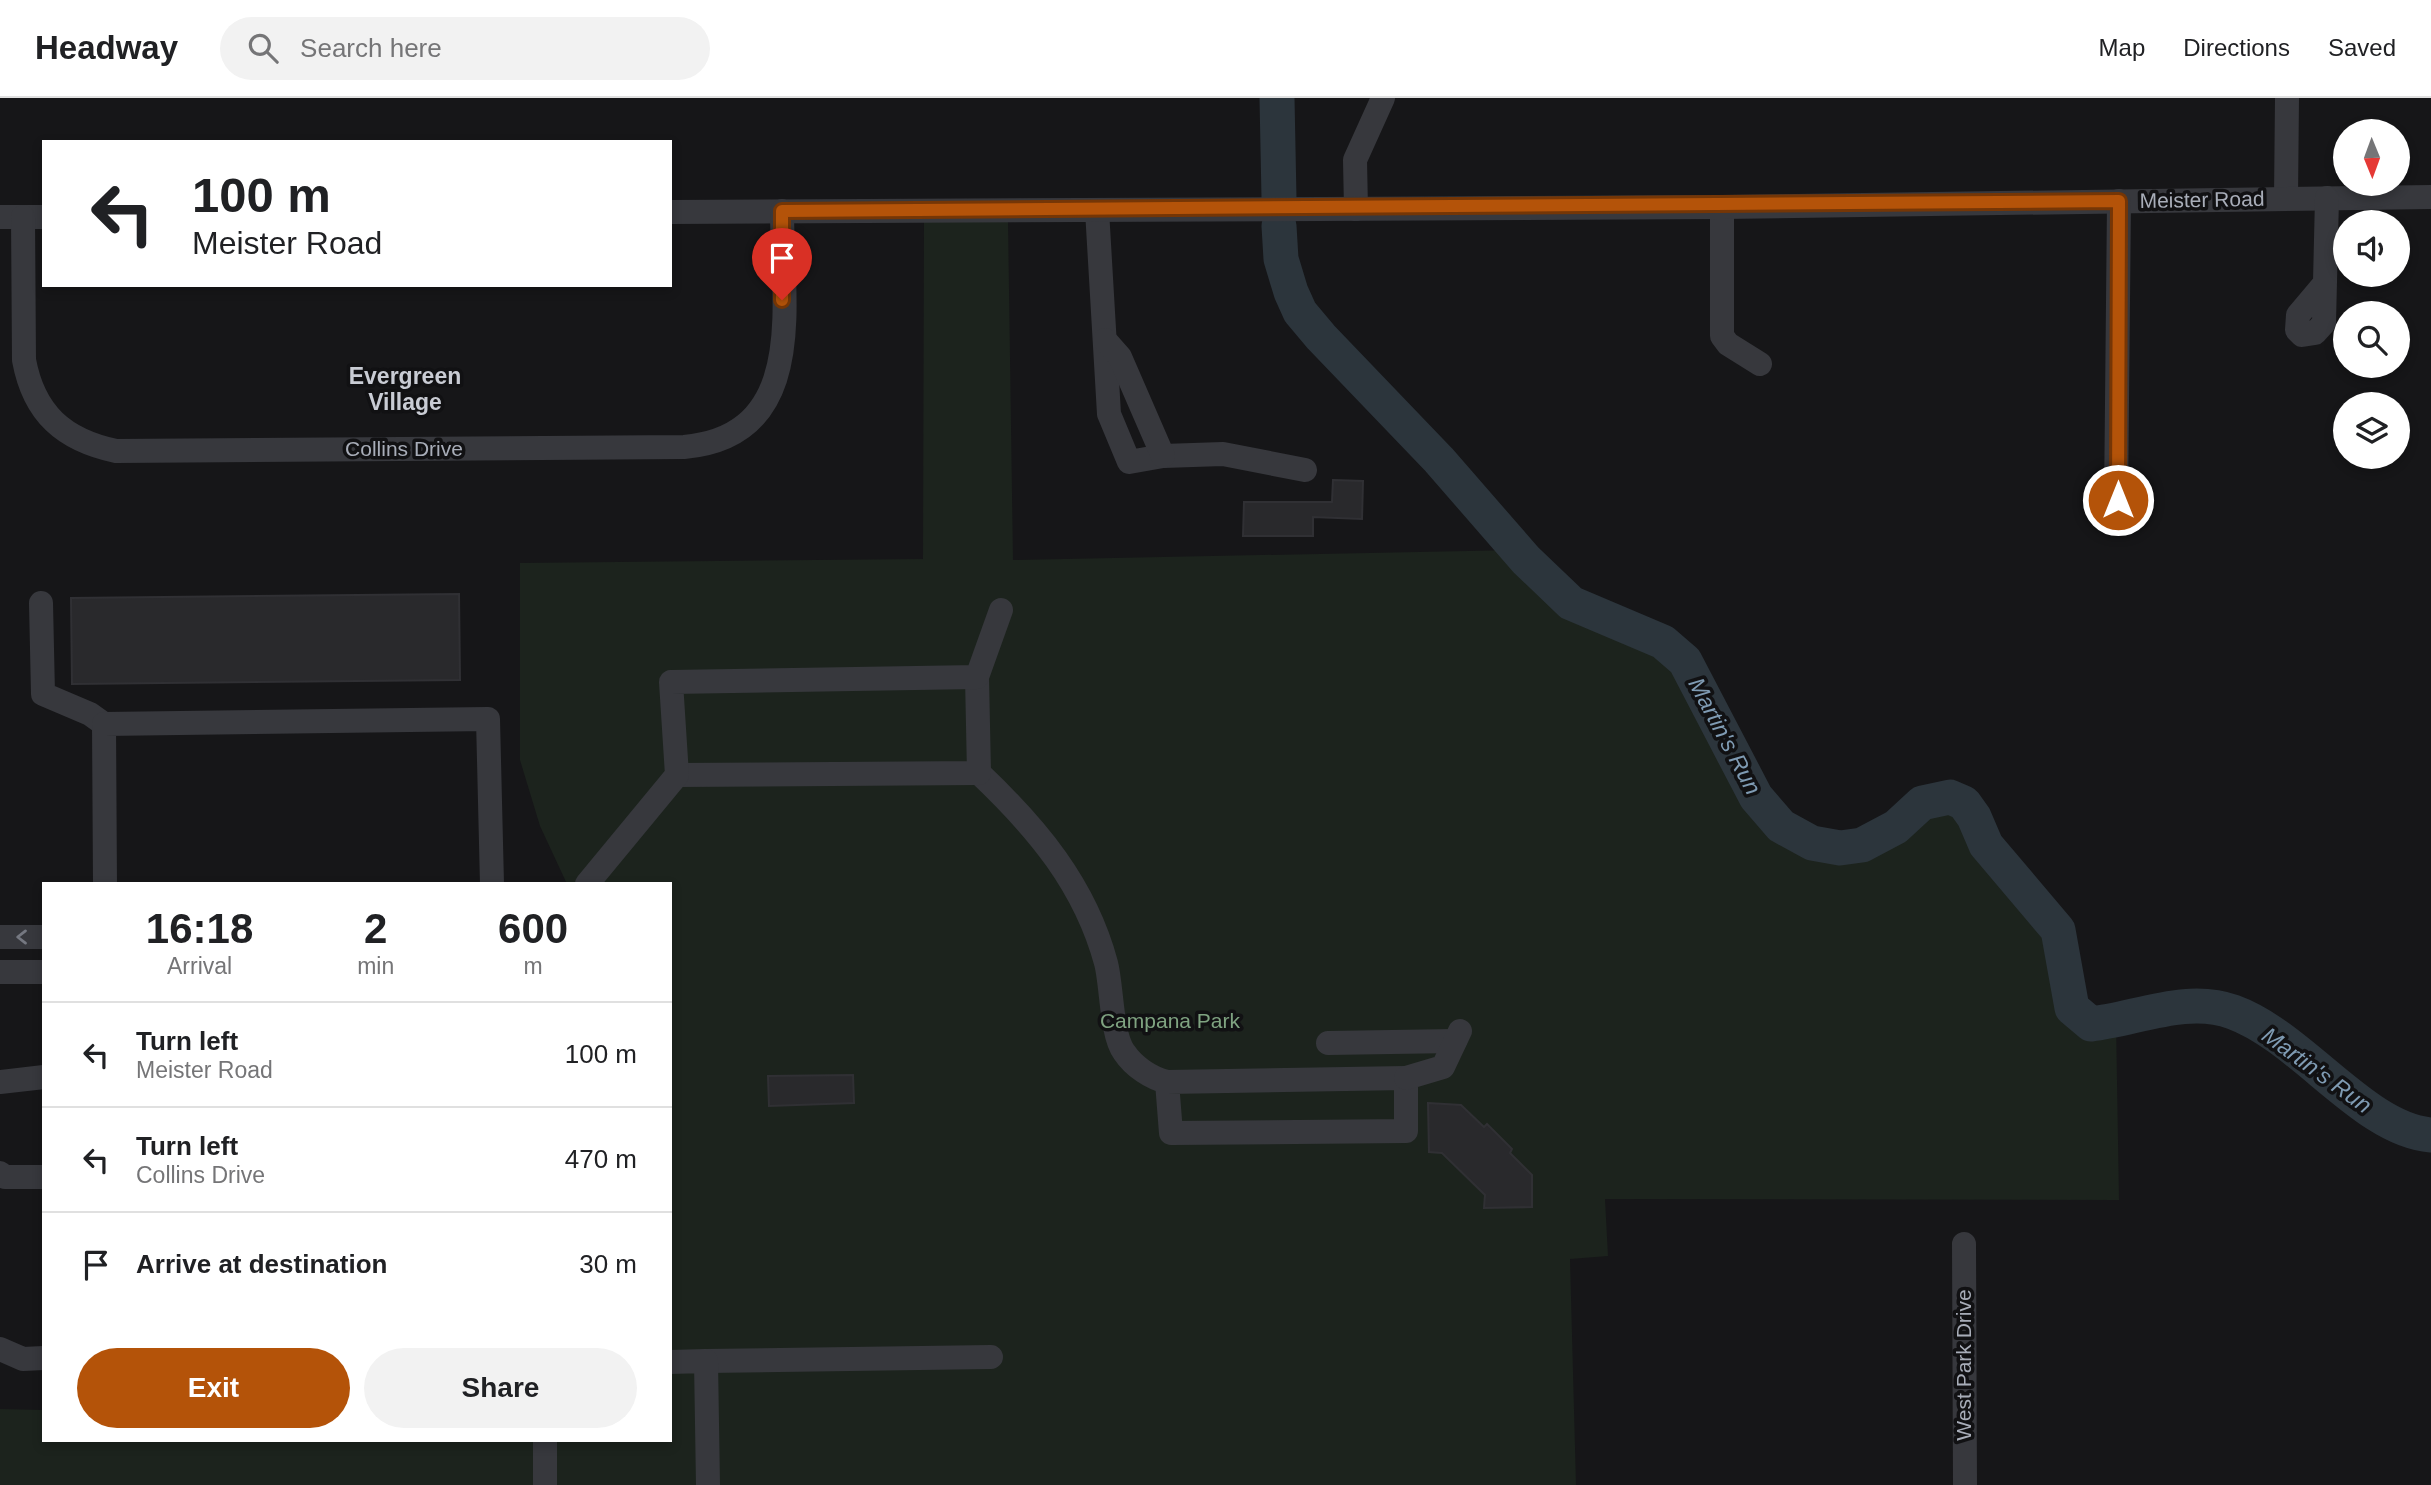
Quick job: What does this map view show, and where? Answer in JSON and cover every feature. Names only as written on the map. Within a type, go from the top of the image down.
[{"type":"street","points":[[1356,209],[1356,160],[1382,98]]},
{"type":"street","points":[[2286,198],[2287,98]]},
{"type":"street","name":"Meister Road","points":[[672,212],[1723,206],[2431,197]]},
{"type":"street","points":[[2325,283],[2327,198]]},
{"type":"street","points":[[2116,504],[2119,201]]},
{"type":"street","points":[[1723,206],[1722,336],[1728,344],[1760,364]]},
{"type":"street","points":[[1097,210],[1109,414],[1129,462],[1163,456],[1223,454],[1305,470]]},
{"type":"street","name":"Collins Drive","points":[[22,217],[24,360],[27,378],[42,409],[60,428],[90,445],[116,451],[684,447],[713,442],[741,429],[760,411],[774,389],[783,355],[782,211]]},
{"type":"street","points":[[1105,340],[1120,357],[1163,456]]},
{"type":"street","points":[[41,603],[43,694],[90,714],[104,724],[488,719],[492,882]]},
{"type":"street","points":[[979,773],[977,677],[1001,610]]},
{"type":"street","points":[[589,882],[677,775],[671,682],[977,677]]},
{"type":"street","points":[[104,724],[105,882]]},
{"type":"street","points":[[677,775],[979,773],[1026,818],[1079,891],[1107,966],[1123,1052],[1152,1078],[1167,1082],[1406,1078],[1443,1067],[1458,1036],[1328,1043]]},
{"type":"street","points":[[0,937],[42,937]]},
{"type":"street","points":[[0,972],[42,972]]},
{"type":"street","points":[[0,1082],[42,1077]]},
{"type":"street","points":[[1167,1082],[1171,1133],[1406,1131],[1406,1078]]},
{"type":"street","points":[[0,1173],[5,1177],[42,1177]]},
{"type":"street","name":"West Park Drive","points":[[1964,1244],[1965,1485]]},
{"type":"street","points":[[0,1349],[23,1359],[42,1358]]},
{"type":"street","points":[[672,1362],[991,1357]]},
{"type":"street","points":[[706,1361],[708,1485]]},
{"type":"street","points":[[545,1442],[545,1485]]},
{"type":"green space","name":"Campana Park","points":[[1008,221],[1013,560],[1517,550],[1571,603],[1663,642],[1685,661],[1756,797],[1781,826],[1812,843],[1840,848],[1862,845],[1896,827],[1922,803],[1950,797],[1964,803],[1974,817],[1986,845],[2058,930],[2072,1008],[2091,1024],[2116,1021],[2119,1200],[1605,1199],[1608,1256],[1570,1259],[1576,1485],[0,1485],[0,1409],[42,1410],[42,1442],[672,1442],[672,882],[566,882],[540,826],[520,760],[520,563],[923,559],[924,222]]},
{"type":"building","points":[[1333,480],[1363,481],[1362,519],[1313,517],[1313,536],[1243,536],[1244,502],[1332,502]]},
{"type":"building","points":[[459,594],[460,680],[72,684],[71,598]]},
{"type":"building","points":[[853,1075],[854,1103],[769,1106],[768,1076]]},
{"type":"building","points":[[1428,1103],[1461,1105],[1484,1127],[1487,1124],[1512,1149],[1510,1153],[1532,1175],[1532,1207],[1484,1208],[1485,1195],[1442,1153],[1429,1152]]},
{"type":"waterway","name":"Martin's Run","points":[[1277,98],[1279,198]]},
{"type":"waterway","name":"Martin's Run","points":[[1279,226],[1281,259],[1300,312],[1439,460],[1526,560],[1571,603],[1663,642],[1685,661],[1756,797],[1781,826],[1812,843],[1840,848],[1862,845],[1896,827],[1922,803],[1950,797],[1964,803],[1974,817],[1986,845],[2058,930],[2072,1008],[2091,1024],[2180,1007],[2216,1007],[2233,1012],[2259,1024],[2284,1041],[2382,1117],[2406,1129],[2431,1135]]},
{"type":"district","name":"Evergreen Village","points":[[405,389]]},
{"type":"route","points":[[782,300],[782,211],[1565,208],[2119,201],[2118,500]]}]
